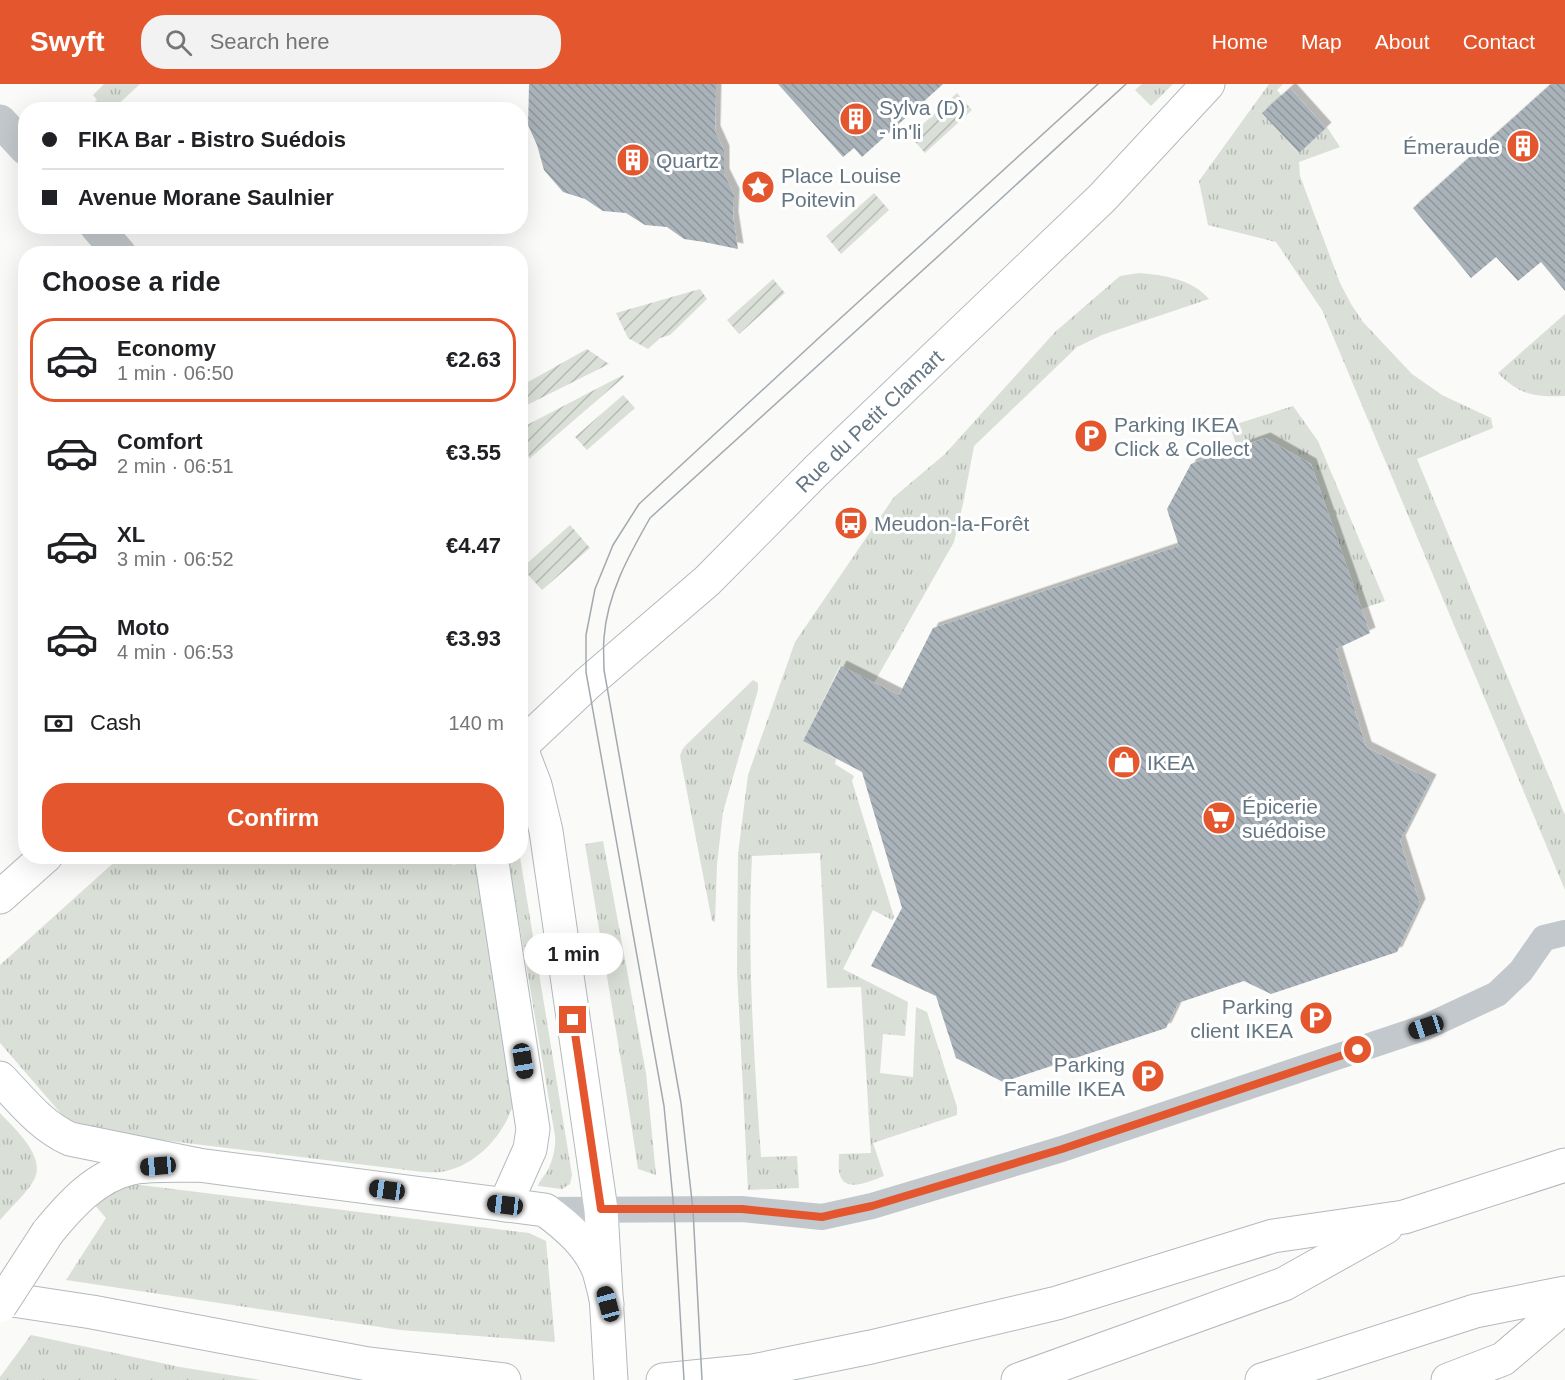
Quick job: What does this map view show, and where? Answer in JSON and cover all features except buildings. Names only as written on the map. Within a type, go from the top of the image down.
[{"type":"main road","name":"Rue du Petit Clamart","points":[[528,740],[588,683],[707,581],[816,471],[1102,198],[1208,84]]},
{"type":"main road","points":[[528,766],[546,831],[601,1209],[611,1380]]},
{"type":"main road","points":[[0,897],[37,864]]},
{"type":"main road","points":[[492,864],[533,1129],[530,1149],[505,1205]]},
{"type":"main road","points":[[0,1078],[42,1122],[70,1139],[198,1165],[545,1210],[578,1237],[598,1270],[608,1304]]},
{"type":"main road","points":[[0,1306],[48,1232],[78,1197],[101,1180],[132,1168],[198,1165]]},
{"type":"main road","points":[[663,1380],[753,1371],[870,1347],[1057,1303],[1273,1236],[1404,1217],[1565,1166]]},
{"type":"main road","points":[[1018,1380],[1284,1284],[1404,1217]]},
{"type":"main road","points":[[1262,1380],[1475,1311],[1565,1293]]},
{"type":"main road","points":[[0,1298],[92,1312],[368,1364],[504,1380]]},
{"type":"main road","points":[[1448,1380],[1503,1359],[1565,1306]]},
{"type":"street","points":[[0,121],[18,140]]},
{"type":"street","points":[[103,234],[113,246]]},
{"type":"lane","points":[[545,1210],[742,1209],[822,1217],[872,1206],[1062,1149],[1426,1027],[1497,994],[1554,935]]},
{"type":"green space","points":[[104,84],[140,84],[121,102],[95,102],[97,100],[93,95]]},
{"type":"green space","points":[[1142,84],[1173,84],[1151,106],[1135,90]]},
{"type":"green space","points":[[1269,84],[1283,84],[1277,90],[1282,96],[1263,113],[1298,153],[1327,127],[1340,147],[1299,162],[1300,176],[1340,283],[1351,304],[1363,322],[1412,374],[1442,395],[1491,418],[1493,428],[1417,459],[1565,815],[1565,890],[1322,310],[1276,242],[1208,225],[1199,181]]},
{"type":"green space","points":[[957,93],[972,110],[925,153],[910,136]]},
{"type":"green space","points":[[874,193],[889,210],[841,254],[826,236]]},
{"type":"green space","points":[[1139,273],[1177,279],[1202,292],[1209,299],[1102,335],[1077,347],[974,446],[954,542],[874,683],[840,666],[803,741],[836,759],[835,764],[854,776],[852,781],[894,917],[892,920],[873,910],[843,969],[908,1002],[905,1036],[883,1034],[880,1073],[913,1077],[916,1007],[927,1012],[957,1107],[957,1115],[873,1143],[884,1176],[853,1185],[843,1181],[839,1170],[839,1154],[871,1153],[861,987],[827,988],[820,853],[752,856],[751,969],[761,1157],[797,1156],[799,1188],[748,1190],[737,971],[738,854],[748,775],[795,642],[894,497],[945,454],[1055,332],[1120,276]]},
{"type":"green space","points":[[773,279],[785,293],[739,334],[727,320]]},
{"type":"green space","points":[[700,289],[707,299],[670,335],[660,338],[648,349],[628,338],[616,313]]},
{"type":"green space","points":[[1565,314],[1565,396],[1528,393],[1513,386],[1498,373]]},
{"type":"green space","points":[[587,349],[609,364],[528,404],[528,382]]},
{"type":"green space","points":[[623,375],[624,377],[529,459],[528,424]]},
{"type":"green space","points":[[623,395],[635,408],[587,450],[575,437]]},
{"type":"green space","points":[[1293,406],[1318,441],[1385,601],[1361,609],[1311,464],[1265,438],[1237,448],[1230,426]]},
{"type":"green space","points":[[570,525],[590,548],[542,590],[528,575],[528,563]]},
{"type":"green space","points":[[753,680],[758,683],[758,690],[723,812],[717,864],[715,922],[712,921],[680,756],[686,745]]},
{"type":"green space","points":[[603,841],[646,1073],[656,1175],[638,1169],[585,844]]},
{"type":"green space","points":[[112,864],[478,864],[514,1087],[512,1107],[501,1130],[486,1148],[467,1163],[440,1172],[423,1172],[104,1133],[64,1117],[0,1043],[0,965]]},
{"type":"green space","points":[[509,864],[521,864],[572,1175],[570,1184],[562,1189],[538,1186],[551,1162],[555,1149],[555,1136]]},
{"type":"green space","points":[[0,1113],[33,1153],[37,1171],[27,1190],[0,1220]]},
{"type":"green space","points":[[124,1183],[529,1233],[546,1241],[555,1342],[400,1330],[66,1280],[106,1218],[94,1204]]},
{"type":"green space","points":[[31,1335],[180,1367],[260,1380],[0,1380]]},
{"type":"tram line","points":[[684,1380],[674,1210],[664,1106],[586,672],[586,635],[595,589],[613,545],[639,504],[1098,84]]},
{"type":"tram line","points":[[702,1380],[693,1210],[681,1103],[604,670],[606,622],[614,590],[650,518],[1126,84]]},
{"type":"place","name":"Sylva (D) - in'li","points":[[856,119]]},
{"type":"place","name":"Émeraude","points":[[1523,146]]},
{"type":"place","name":"Quartz","points":[[633,160]]},
{"type":"place","name":"Place Louise Poitevin","points":[[758,187]]},
{"type":"place","name":"Parking IKEA Click & Collect","points":[[1091,436]]},
{"type":"place","name":"Meudon-la-Forêt","points":[[851,523]]},
{"type":"place","name":"IKEA","points":[[1124,762]]},
{"type":"place","name":"Épicerie suédoise","points":[[1219,818]]},
{"type":"place","name":"Parking client IKEA","points":[[1316,1018]]},
{"type":"place","name":"Parking Famille IKEA","points":[[1148,1076]]},
{"type":"route","points":[[573,1020],[601,1209],[742,1209],[822,1217],[872,1206],[1062,1149],[1358,1050]]}]
